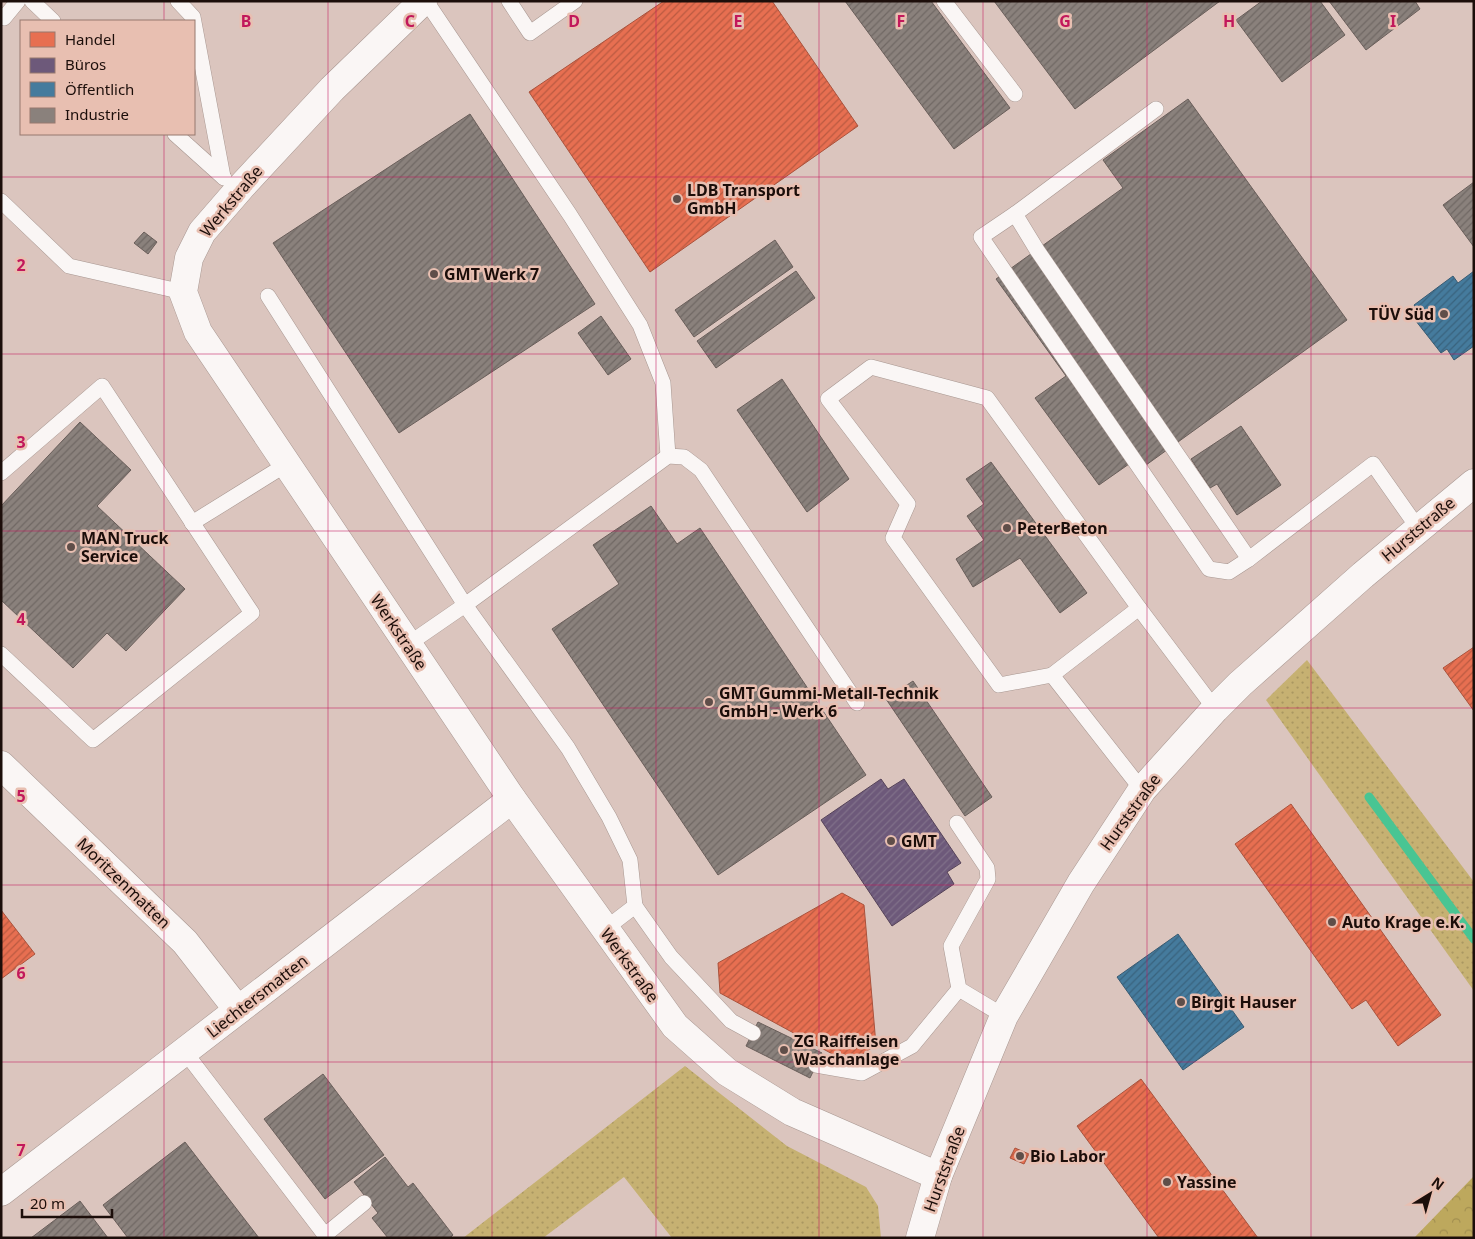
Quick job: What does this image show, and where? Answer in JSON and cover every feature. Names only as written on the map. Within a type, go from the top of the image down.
[{"type":"street","name":"Werkstraße","points":[[424,1],[232,182],[189,258],[183,292],[198,332],[512,800],[675,1026],[727,1072],[792,1112],[938,1176]]},
{"type":"street","name":"Hurststraße","points":[[920,1238],[938,1176],[1004,1016],[1081,883],[1142,790],[1215,709],[1248,678],[1348,588],[1474,482]]},
{"type":"street","name":"Moritzenmatten","points":[[1,765],[185,942],[238,1010]]},
{"type":"street","name":"Liechtersmatten","points":[[1,1192],[512,800]]},
{"type":"lane","points":[[1,16],[4,18],[18,1]]},
{"type":"lane","points":[[32,1],[52,20]]},
{"type":"lane","points":[[178,1],[194,20]]},
{"type":"lane","points":[[424,1],[570,215],[640,325],[664,383],[668,456]]},
{"type":"lane","points":[[509,1],[530,33],[575,1]]},
{"type":"lane","points":[[944,1],[1015,94]]},
{"type":"lane","points":[[195,25],[232,182]]},
{"type":"lane","points":[[1156,109],[1015,214],[981,236],[1209,568],[1229,572],[1249,559],[1373,464],[1418,528]]},
{"type":"lane","points":[[177,135],[232,182]]},
{"type":"lane","points":[[1,201],[69,266],[183,292]]},
{"type":"lane","points":[[1015,214],[1037,250],[1249,559]]},
{"type":"lane","points":[[268,296],[465,605],[568,748],[609,816],[630,860],[635,906],[671,957],[731,1021],[753,1033]]},
{"type":"lane","points":[[1139,608],[1052,675],[999,685],[893,538],[908,504],[828,399],[871,367],[987,398],[1139,608],[1215,709]]},
{"type":"lane","points":[[1,474],[102,386],[252,613],[93,740],[1,654]]},
{"type":"lane","points":[[407,644],[465,605],[668,456],[684,457],[701,470],[857,703]]},
{"type":"lane","points":[[192,523],[287,464]]},
{"type":"lane","points":[[1052,675],[1142,790]]},
{"type":"lane","points":[[957,823],[987,868],[988,879],[951,946],[959,989],[1004,1016]]},
{"type":"lane","points":[[605,929],[635,906]]},
{"type":"lane","points":[[816,1065],[862,1073],[912,1046],[959,989]]},
{"type":"lane","points":[[185,1052],[325,1235],[364,1203]]},
{"type":"shaded area","points":[[1307,660],[1474,882],[1474,991],[1266,700]]},
{"type":"shaded area","points":[[685,1066],[787,1146],[866,1187],[878,1206],[881,1238],[672,1238],[624,1177],[543,1238],[463,1238]]},
{"type":"green space","points":[[1474,1176],[1474,1238],[1414,1238]]},
{"type":"building: Handel","name":"LDB Transport GmbH","points":[[664,1],[772,1],[858,126],[650,272],[529,92]]},
{"type":"building: Handel","points":[[1474,647],[1474,711],[1443,668]]},
{"type":"building: Handel","name":"Auto Krage e.K.","points":[[1291,804],[1441,1015],[1398,1046],[1366,1000],[1352,1009],[1235,844]]},
{"type":"building: Handel","points":[[842,893],[864,905],[876,1045],[849,1063],[720,993],[718,963]]},
{"type":"building: Handel","points":[[1,910],[35,954],[1,979]]},
{"type":"building: Handel","name":"Yassine","points":[[1141,1079],[1258,1238],[1159,1238],[1077,1126]]},
{"type":"building: Handel","name":"Bio Labor","points":[[1015,1148],[1029,1154],[1024,1164],[1010,1158]]},
{"type":"building: Büros","name":"GMT","points":[[881,779],[888,789],[904,779],[961,863],[947,872],[954,884],[892,926],[821,820]]},
{"type":"building: Öffentlich","name":"TÜV Süd","points":[[1474,271],[1474,346],[1454,360],[1447,349],[1441,353],[1412,316],[1418,311],[1414,305],[1453,276],[1458,283]]},
{"type":"building: Öffentlich","name":"Birgit Hauser","points":[[1178,934],[1244,1027],[1183,1070],[1117,977]]},
{"type":"building: Industrie","points":[[845,1],[931,1],[1010,108],[954,149]]},
{"type":"building: Industrie","points":[[994,1],[1220,1],[1075,109]]},
{"type":"building: Industrie","points":[[1262,1],[1320,1],[1345,35],[1282,82],[1236,20]]},
{"type":"building: Industrie","points":[[1329,1],[1415,1],[1420,9],[1366,50]]},
{"type":"building: Industrie","points":[[1188,99],[1347,320],[1135,473],[1129,464],[1099,485],[1035,398],[1066,376],[996,279],[1123,188],[1103,160]]},
{"type":"building: Industrie","name":"GMT Werk 7","points":[[470,114],[595,304],[399,433],[273,243]]},
{"type":"building: Industrie","points":[[1474,182],[1474,247],[1443,205]]},
{"type":"building: Industrie","points":[[144,232],[157,242],[148,254],[134,243]]},
{"type":"building: Industrie","points":[[775,240],[793,267],[694,337],[675,310]]},
{"type":"building: Industrie","points":[[796,271],[815,298],[716,368],[697,341]]},
{"type":"building: Industrie","points":[[601,316],[631,359],[608,375],[578,333]]},
{"type":"building: Industrie","points":[[782,379],[849,479],[807,512],[737,410]]},
{"type":"building: Industrie","name":"MAN Truck Service","points":[[80,422],[131,470],[97,506],[185,589],[126,651],[107,633],[73,668],[1,600],[1,506]]},
{"type":"building: Industrie","points":[[1241,426],[1281,485],[1237,515],[1217,484],[1210,488],[1191,459]]},
{"type":"building: Industrie","name":"PeterBeton","points":[[991,462],[1087,593],[1060,613],[1020,558],[973,587],[956,559],[984,540],[967,516],[984,504],[966,479]]},
{"type":"building: Industrie","name":"GMT Gummi-Metall-Technik GmbH - Werk 6","points":[[651,506],[677,544],[700,528],[866,775],[718,875],[552,629],[619,584],[593,545]]},
{"type":"building: Industrie","points":[[913,681],[992,797],[965,816],[886,699]]},
{"type":"building: Industrie","name":"ZG Raiffeisen Waschanlage","points":[[758,1022],[822,1053],[810,1078],[746,1046]]},
{"type":"building: Industrie","points":[[323,1074],[384,1155],[325,1199],[264,1119]]},
{"type":"building: Industrie","points":[[185,1142],[259,1238],[128,1238],[103,1205]]},
{"type":"building: Industrie","points":[[385,1157],[408,1187],[413,1183],[453,1235],[450,1238],[388,1238],[372,1218],[378,1213],[354,1182]]},
{"type":"building: Industrie","points":[[80,1201],[108,1238],[31,1238]]},
{"type":"waterway","points":[[1369,797],[1474,939]]},
{"type":"place","name":"LDB Transport GmbH","points":[[677,199]]},
{"type":"place","name":"GMT Werk 7","points":[[434,274]]},
{"type":"place","name":"TÜV Süd","points":[[1444,314]]},
{"type":"place","name":"PeterBeton","points":[[1007,528]]},
{"type":"place","name":"MAN Truck Service","points":[[71,547]]},
{"type":"place","name":"GMT Gummi-Metall-Technik GmbH - Werk 6","points":[[709,702]]},
{"type":"place","name":"GMT","points":[[891,841]]},
{"type":"place","name":"Auto Krage e.K.","points":[[1332,922]]},
{"type":"place","name":"Birgit Hauser","points":[[1181,1002]]},
{"type":"place","name":"ZG Raiffeisen Waschanlage","points":[[784,1050]]},
{"type":"place","name":"Bio Labor","points":[[1020,1156]]},
{"type":"place","name":"Yassine","points":[[1167,1182]]}]
